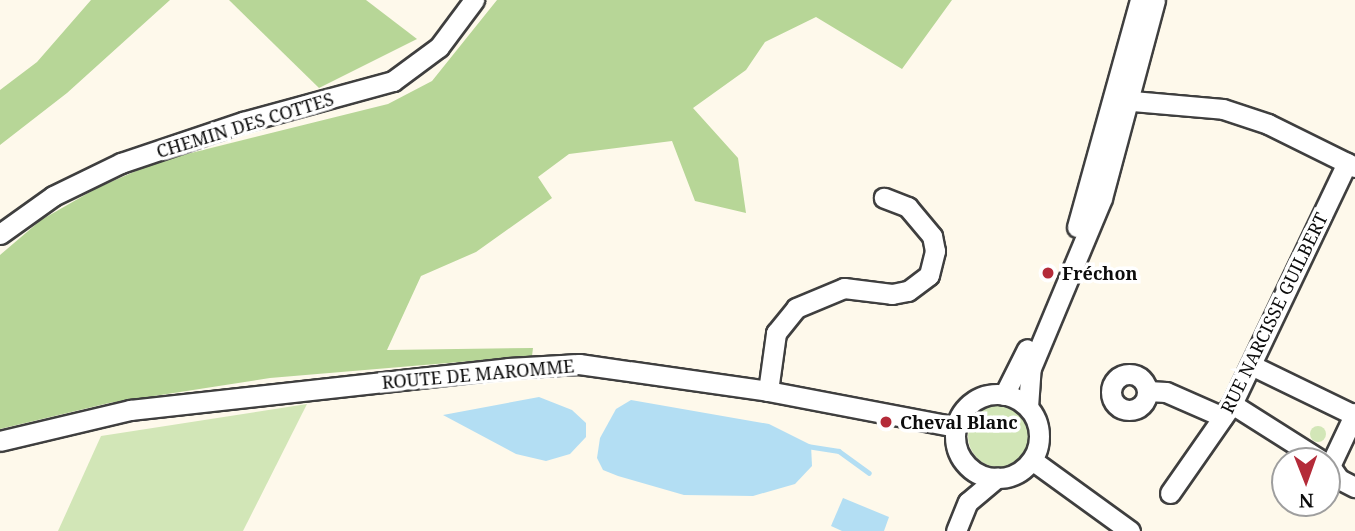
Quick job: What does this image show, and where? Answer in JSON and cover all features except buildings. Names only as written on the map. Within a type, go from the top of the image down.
[{"type":"street","name":"CHEMIN DES COTTES","points":[[0,234],[52,196],[121,163],[243,122],[393,81],[439,47],[474,0]]},
{"type":"street","points":[[1123,101],[1140,0]]},
{"type":"street","points":[[968,502],[997,478],[1017,473],[1032,460],[1038,427],[1028,407],[1031,368],[1107,156],[1155,0]]},
{"type":"street","points":[[1123,101],[1223,108],[1268,124],[1351,165]]},
{"type":"street","points":[[1004,395],[1017,374],[1107,156]]},
{"type":"street","name":"RUE NARCISSE GUILBERT","points":[[1170,494],[1228,411],[1351,165]]},
{"type":"street","points":[[768,391],[776,332],[796,308],[844,288],[892,294],[908,291],[929,275],[935,251],[932,236],[908,207],[884,198]]},
{"type":"street","name":"ROUTE DE MAROMME","points":[[0,441],[130,410],[549,365],[610,366],[768,391],[956,427]]},
{"type":"street","points":[[1251,365],[1354,414],[1336,447]]},
{"type":"street","points":[[1147,391],[1166,392],[1228,411],[1295,447]]},
{"type":"street","points":[[956,531],[968,502],[967,465],[957,447],[956,427],[969,405],[979,398],[1004,395],[1028,407]]},
{"type":"street","points":[[1032,460],[1130,531]]},
{"type":"street","points":[[967,465],[997,478]]},
{"type":"green space","points":[[91,0],[170,0],[67,93],[0,145],[0,90],[37,62]]},
{"type":"green space","points":[[229,0],[366,0],[417,39],[319,88]]},
{"type":"green space","points":[[497,0],[952,0],[902,69],[816,17],[765,42],[746,70],[693,108],[738,158],[746,213],[695,201],[672,141],[569,154],[538,177],[552,198],[476,252],[421,276],[387,350],[533,348],[532,356],[270,378],[109,403],[0,429],[0,255],[41,220],[97,188],[159,161],[388,104],[432,81]]},
{"type":"green space","points":[[307,404],[243,531],[58,531],[101,436]]},
{"type":"green space","points":[[993,405],[1005,405],[1021,414],[1028,424],[1028,448],[1021,458],[1005,467],[993,467],[982,462],[973,453],[968,442],[968,430],[973,419],[982,410]]},
{"type":"green space","points":[[1315,426],[1321,426],[1326,434],[1324,440],[1315,442],[1310,437],[1310,431]]},
{"type":"water","points":[[539,397],[572,410],[586,423],[586,437],[570,454],[546,461],[516,454],[443,415]]},
{"type":"water","points":[[631,400],[769,424],[811,445],[812,466],[795,484],[753,496],[684,495],[618,476],[603,470],[597,458],[600,438],[616,409]]},
{"type":"water","points":[[843,498],[889,517],[884,531],[842,531],[831,526]]},
{"type":"waterway","points":[[807,446],[839,451],[869,473]]},
{"type":"place","name":"Fréchon","points":[[1048,273]]},
{"type":"place","name":"Cheval Blanc","points":[[886,422]]}]
